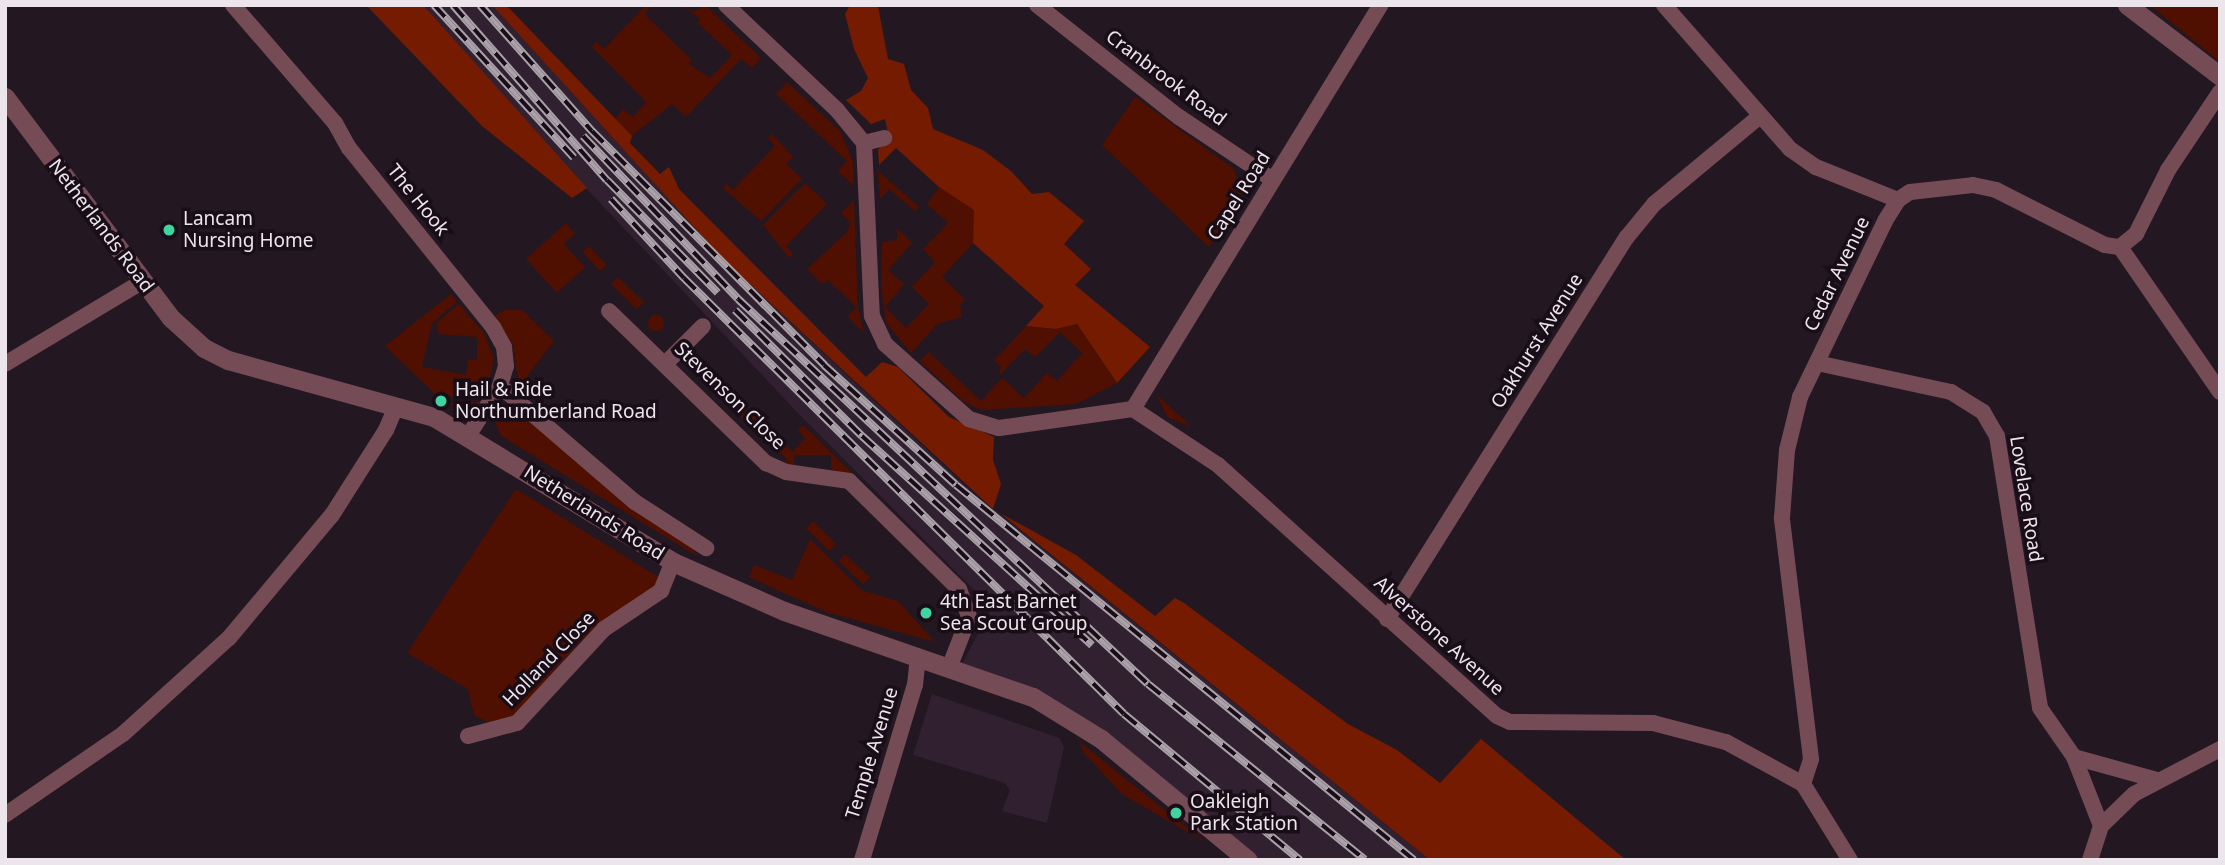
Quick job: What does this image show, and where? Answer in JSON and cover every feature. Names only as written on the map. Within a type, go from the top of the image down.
[{"type":"street","name":"The Hook","points":[[233,5],[335,123],[349,148],[493,327],[504,348],[506,366],[500,386],[468,436]]},
{"type":"street","points":[[726,5],[837,110],[864,143],[873,316],[885,344],[968,419],[999,428],[1133,409]]},
{"type":"street","name":"Cranbrook Road","points":[[1037,5],[1179,117],[1273,180]]},
{"type":"street","name":"Capel Road","points":[[1133,409],[1381,5]]},
{"type":"street","points":[[1664,5],[1790,149],[1816,167],[1898,200],[1925,188],[1973,185],[1996,190],[2105,245],[2120,247],[2136,234],[2168,170],[2220,92]]},
{"type":"street","points":[[2127,5],[2220,76]]},
{"type":"street","name":"Netherlands Road","points":[[5,97],[187,336],[228,360],[434,417],[673,562],[783,611],[1033,697],[1072,718],[1248,860]]},
{"type":"street","name":"Oakhurst Avenue","points":[[1387,619],[1627,237],[1654,204],[1760,117]]},
{"type":"street","points":[[864,143],[884,138]]},
{"type":"street","name":"Cedar Avenue","points":[[1803,784],[1811,759],[1782,518],[1787,450],[1800,397],[1898,200]]},
{"type":"street","points":[[2120,247],[2220,392]]},
{"type":"street","points":[[5,364],[143,281]]},
{"type":"street","name":"Stevenson Close","points":[[609,312],[666,363],[775,469],[849,481],[959,589],[969,617],[949,668]]},
{"type":"street","points":[[666,363],[703,326]]},
{"type":"street","name":"Lovelace Road","points":[[1817,363],[1951,392],[1983,412],[1997,436],[2033,682],[2040,708],[2074,757],[2101,826]]},
{"type":"street","points":[[500,386],[635,502],[706,548]]},
{"type":"street","points":[[5,815],[123,734],[229,638],[332,515],[386,430],[396,406]]},
{"type":"street","name":"Alverstone Avenue","points":[[1133,409],[1218,465],[1497,716],[1523,722],[1617,720],[1698,732],[1726,741],[1803,784],[1850,860]]},
{"type":"street","name":"Holland Close","points":[[468,736],[517,723],[604,629],[662,591],[673,562]]},
{"type":"street","name":"Temple Avenue","points":[[862,860],[915,685],[918,657]]},
{"type":"street","points":[[2090,860],[2101,826],[2134,793],[2220,749]]},
{"type":"street","points":[[2074,757],[2157,780]]},
{"type":"shaded area","points":[[366,5],[423,5],[587,188],[572,198],[482,126]]},
{"type":"shaded area","points":[[423,5],[492,5],[724,260],[971,491],[1430,860],[1252,860],[1101,739],[958,671],[992,608],[797,412],[553,153]]},
{"type":"shaded area","points":[[492,5],[506,5],[632,136],[630,143],[660,174],[669,167],[679,189],[866,377],[882,362],[898,367],[949,417],[994,437],[993,460],[1001,484],[993,509],[724,260]]},
{"type":"shaded area","points":[[646,5],[651,7],[644,14],[692,60],[689,64],[710,78],[732,55],[698,23],[700,19],[681,5],[694,12],[705,5],[761,58],[752,68],[741,59],[686,117],[672,104],[632,136],[615,119],[623,109],[633,117],[646,102],[592,47],[596,42],[604,49]]},
{"type":"shaded area","points":[[850,5],[878,6],[888,59],[904,64],[911,90],[928,108],[933,129],[983,150],[1011,171],[1032,194],[1049,192],[1084,221],[1064,244],[1091,269],[1075,285],[1150,347],[1117,383],[1077,324],[1056,329],[1026,326],[1044,306],[973,243],[974,210],[939,187],[896,148],[879,165],[878,150],[889,137],[885,119],[871,124],[846,100],[861,91],[868,78],[854,49],[845,14]]},
{"type":"shaded area","points":[[2150,5],[2220,5],[2220,62]]},
{"type":"shaded area","points":[[787,82],[840,131],[853,162],[854,186],[838,171],[847,161],[776,94]]},
{"type":"shaded area","points":[[1135,97],[1234,169],[1242,197],[1209,247],[1102,145]]},
{"type":"shaded area","points":[[772,134],[793,157],[786,164],[802,179],[761,221],[723,188],[726,184],[733,190],[775,146],[768,138]]},
{"type":"shaded area","points":[[878,171],[919,207],[915,211],[889,189],[880,199]]},
{"type":"shaded area","points":[[805,183],[827,204],[786,246],[793,254],[789,258],[763,225]]},
{"type":"shaded area","points":[[939,187],[975,210],[973,243],[942,277],[965,299],[960,305],[962,317],[937,324],[911,353],[886,323],[881,285],[882,242],[897,240],[897,228],[912,243],[888,270],[904,284],[885,307],[906,328],[929,304],[912,287],[935,262],[923,249],[948,223],[927,204]]},
{"type":"shaded area","points":[[854,200],[858,308],[864,333],[848,317],[856,307],[828,280],[822,284],[807,269],[846,233],[851,223],[841,213]]},
{"type":"shaded area","points":[[566,223],[575,234],[564,244],[585,267],[557,293],[526,259]]},
{"type":"shaded area","points":[[589,246],[607,265],[600,271],[582,252]]},
{"type":"shaded area","points":[[618,277],[644,302],[637,309],[611,284]]},
{"type":"shaded area","points":[[451,294],[457,302],[432,323],[422,367],[466,375],[468,360],[477,360],[477,337],[438,334],[436,323],[459,304],[484,333],[494,358],[490,377],[478,396],[438,397],[385,346]]},
{"type":"shaded area","points":[[504,310],[522,310],[554,341],[519,387],[513,345],[495,316]]},
{"type":"shaded area","points":[[653,315],[659,315],[664,323],[662,329],[653,331],[648,326],[648,320]]},
{"type":"shaded area","points":[[1077,324],[1117,383],[1076,404],[982,410],[964,402],[920,361],[929,352],[981,401],[1002,378],[1024,398],[1047,373],[1057,381],[1082,353],[1060,332],[1035,357],[1025,349],[999,376],[1001,367],[994,361],[1026,326],[1056,329]]},
{"type":"shaded area","points":[[711,371],[735,395],[727,403],[703,379]]},
{"type":"shaded area","points":[[1157,395],[1192,427],[1167,417]]},
{"type":"shaded area","points":[[482,402],[474,411],[463,413],[447,403]]},
{"type":"shaded area","points":[[507,404],[543,427],[641,514],[692,547],[697,556],[501,436],[493,417]]},
{"type":"shaded area","points":[[744,405],[764,426],[757,433],[737,412]]},
{"type":"shaded area","points":[[803,425],[859,480],[831,469],[831,455],[794,455],[794,468],[787,467],[786,458],[770,444],[777,437],[792,452],[805,439],[798,430]]},
{"type":"shaded area","points":[[516,489],[660,578],[655,588],[607,618],[580,642],[515,716],[492,724],[474,715],[468,689],[407,653]]},
{"type":"shaded area","points":[[1000,513],[1076,555],[1155,616],[1175,598],[1184,603],[1348,724],[1397,750],[1440,783],[1481,739],[1626,860],[1430,860]]},
{"type":"shaded area","points":[[813,521],[836,544],[829,551],[806,528]]},
{"type":"shaded area","points":[[810,539],[861,590],[898,601],[935,642],[826,612],[749,577],[754,565],[792,580]]},
{"type":"shaded area","points":[[845,554],[870,577],[863,585],[838,561]]},
{"type":"shaded area","points":[[932,694],[1059,738],[1064,747],[1047,823],[1002,811],[1010,790],[1005,783],[913,755]]},
{"type":"shaded area","points":[[1080,742],[1208,844],[1122,794],[1083,752]]},
{"type":"railway","points":[[434,5],[574,158]]},
{"type":"railway","points":[[453,5],[607,180],[718,293]]},
{"type":"railway","points":[[480,5],[592,131],[824,365],[956,485],[1414,860]]},
{"type":"railway","points":[[583,136],[738,299],[1148,684],[1365,860]]},
{"type":"railway","points":[[611,199],[684,278],[1124,714],[1300,860]]},
{"type":"railway","points":[[735,310],[862,436],[1092,645]]},
{"type":"place","name":"Lancam Nursing Home","points":[[169,230]]},
{"type":"place","name":"Hail & Ride Northumberland Road","points":[[441,401]]},
{"type":"place","name":"4th East Barnet Sea Scout Group","points":[[926,613]]},
{"type":"place","name":"Oakleigh Park Station","points":[[1176,813]]}]
